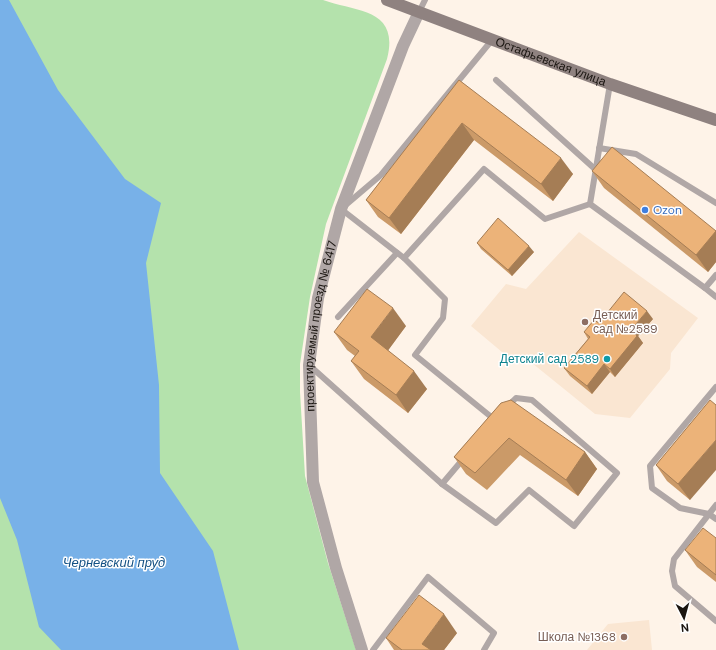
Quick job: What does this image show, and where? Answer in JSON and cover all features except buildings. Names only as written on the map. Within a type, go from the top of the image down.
[{"type":"street","name":"Остафьевская улица","points":[[387,0],[610,84],[716,120]]},
{"type":"street","name":"проектируемый проезд № 6417","points":[[362,650],[336,568],[313,482],[309,365],[318,298],[341,209],[403,46],[419,12]]},
{"type":"lane","points":[[419,12],[425,0]]},
{"type":"lane","points":[[492,40],[381,175],[341,209],[404,258],[445,299],[443,318],[415,355],[495,420]]},
{"type":"lane","points":[[496,80],[596,170]]},
{"type":"lane","points":[[590,204],[610,84]]},
{"type":"lane","points":[[599,148],[636,154],[716,204]]},
{"type":"lane","points":[[404,258],[484,169],[545,219],[590,204]]},
{"type":"lane","points":[[590,204],[716,297]]},
{"type":"lane","points":[[338,317],[397,253]]},
{"type":"lane","points":[[705,288],[716,275]]},
{"type":"lane","points":[[309,365],[442,484],[496,523],[529,490],[574,526],[617,473],[532,400],[516,398],[505,409]]},
{"type":"lane","points":[[716,387],[650,466],[652,488],[680,508],[709,514],[716,519]]},
{"type":"lane","points":[[490,425],[500,414]]},
{"type":"lane","points":[[442,484],[466,455]]},
{"type":"lane","points":[[716,505],[674,559],[672,571],[676,586],[716,621]]},
{"type":"lane","points":[[373,650],[428,577],[494,633],[484,650]]},
{"type":"shaded area","name":"Детский сад №2589","points":[[579,232],[698,318],[671,353],[670,369],[630,418],[595,414],[527,359],[514,362],[471,326],[506,284],[526,289]]},
{"type":"shaded area","name":"Школа №1368","points":[[649,620],[652,650],[587,650],[608,624]]},
{"type":"green space","points":[[0,0],[323,0],[361,10],[372,15],[381,21],[387,30],[389,42],[387,59],[326,224],[310,297],[300,364],[300,392],[305,476],[328,563],[356,650],[0,650]]},
{"type":"water","name":"Черневский пруд","points":[[0,0],[9,0],[58,90],[125,179],[161,203],[146,263],[159,385],[160,473],[213,551],[239,650],[61,650],[39,627],[17,540],[0,498]]},
{"type":"place","name":"Ozon","points":[[645,210]]},
{"type":"place","name":"Детский сад №2589","points":[[585,322]]},
{"type":"place","name":"Детский сад 2589","points":[[607,359]]},
{"type":"place","name":"Школа №1368","points":[[624,637]]}]
